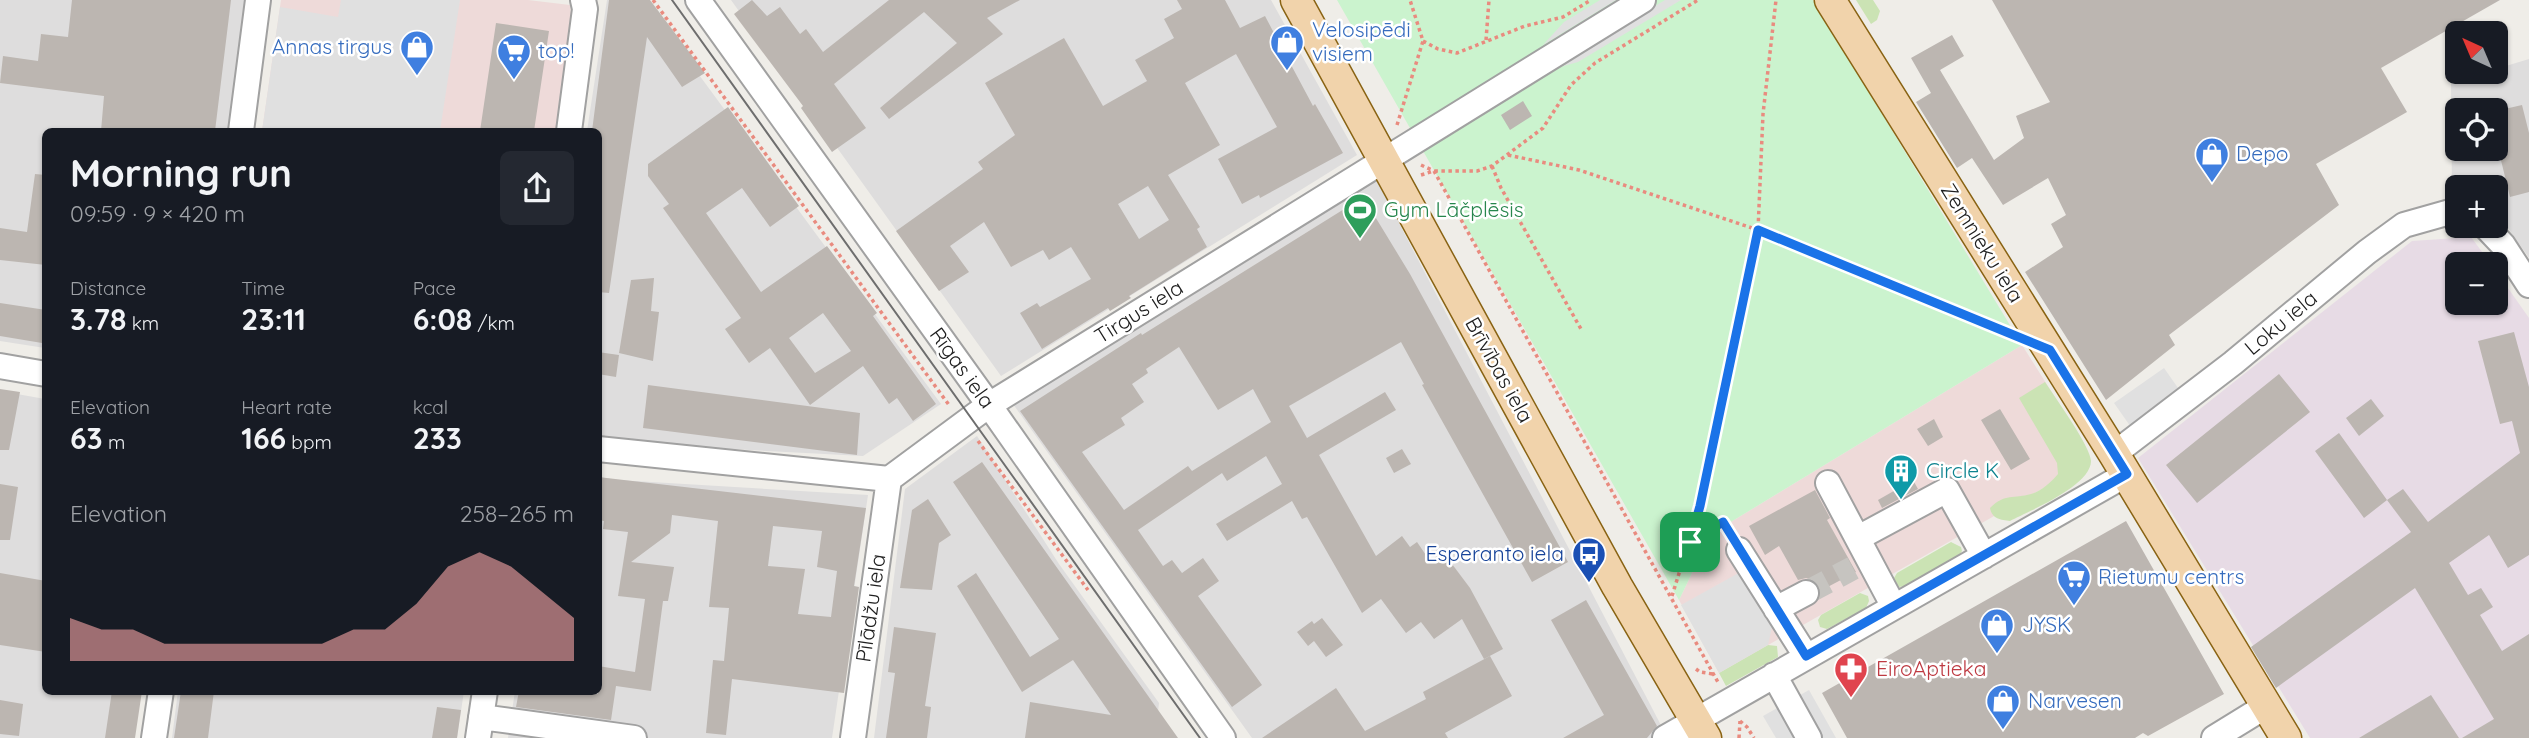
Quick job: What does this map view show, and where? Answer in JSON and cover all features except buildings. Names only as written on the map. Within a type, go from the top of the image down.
[{"type":"main road","name":"Brīvības iela","points":[[1296,0],[1396,144],[1617,586],[1700,729]]},
{"type":"main road","name":"Zemnieku iela","points":[[1829,0],[2121,464],[2286,738]]},
{"type":"street","points":[[241,128],[258,0]]},
{"type":"street","points":[[569,128],[585,9],[583,0]]},
{"type":"street","name":"Rīgas iela","points":[[698,0],[989,405],[1210,733]]},
{"type":"street","name":"Tirgus iela","points":[[889,479],[989,405],[1396,144],[1643,0]]},
{"type":"street","name":"Loku iela","points":[[2121,464],[2232,363],[2357,260],[2404,225],[2445,213]]},
{"type":"street","points":[[2496,238],[2529,285]]},
{"type":"street","points":[[0,366],[42,372]]},
{"type":"street","points":[[602,449],[889,479]]},
{"type":"street","points":[[1665,738],[1700,729],[1734,711],[1774,675],[1984,556],[2121,464]]},
{"type":"street","name":"Pīlādžu iela","points":[[853,738],[889,479]]},
{"type":"street","points":[[1828,483],[1860,555],[1894,607]]},
{"type":"street","points":[[1860,555],[1947,490],[1984,556]]},
{"type":"street","points":[[1739,550],[1806,656]]},
{"type":"street","points":[[1776,609],[1806,593]]},
{"type":"street","points":[[1774,675],[1809,738]]},
{"type":"street","points":[[154,738],[160,695]]},
{"type":"street","points":[[484,695],[479,727],[634,738]]},
{"type":"street","points":[[2214,738],[2266,706]]},
{"type":"path","points":[[653,0],[1090,593]]},
{"type":"path","points":[[1410,0],[1423,41],[1396,144],[1422,166],[1434,171],[1734,711],[1754,738]]},
{"type":"path","points":[[1486,41],[1489,0]]},
{"type":"path","points":[[1423,41],[1438,49],[1457,53],[1525,26],[1563,17],[1591,0]]},
{"type":"path","points":[[1477,171],[1492,166],[1543,128],[1572,85],[1595,63],[1698,0]]},
{"type":"path","points":[[1672,596],[1700,506],[1758,230],[1763,114],[1776,0]]},
{"type":"path","points":[[1508,155],[1580,170],[1758,230],[2012,335]]},
{"type":"path","points":[[1492,166],[1501,188],[1581,329]]},
{"type":"path","points":[[1690,542],[1723,522],[1739,550]]},
{"type":"path","points":[[1734,711],[1739,738]]},
{"type":"shaded area","points":[[0,0],[248,0],[229,128],[42,128],[42,348],[0,341]]},
{"type":"shaded area","name":"Annas tirgus","points":[[281,0],[528,0],[570,5],[572,23],[557,128],[262,128]]},
{"type":"shaded area","points":[[341,0],[460,0],[440,128],[262,128],[280,7],[338,17]]},
{"type":"shaded area","points":[[607,0],[644,0],[941,404],[863,456],[602,442],[602,128],[587,128]]},
{"type":"shaded area","points":[[731,0],[1271,0],[1357,155],[1001,376]]},
{"type":"shaded area","points":[[1600,0],[1616,0],[1543,45],[1564,22]]},
{"type":"shaded area","points":[[1665,0],[1681,0],[1578,62],[1553,69]]},
{"type":"shaded area","points":[[2529,59],[2529,258],[2508,228],[2508,175],[2452,175],[2452,161],[2508,161],[2508,98],[2451,98],[2451,84],[2508,84],[2508,65]]},
{"type":"shaded area","points":[[1376,179],[1664,731],[1652,738],[1252,738],[1013,404]]},
{"type":"shaded area","points":[[2472,238],[2482,252],[2445,252],[2445,315],[2508,315],[2508,288],[2529,318],[2529,738],[2310,738],[2138,458],[2412,241]]},
{"type":"shaded area","points":[[2022,345],[2085,445],[2066,475],[1719,673],[1679,600],[1711,534]]},
{"type":"shaded area","points":[[2164,368],[2183,395],[2133,430],[2114,403]]},
{"type":"shaded area","points":[[0,391],[42,398],[42,695],[140,695],[134,738],[0,738]]},
{"type":"shaded area","points":[[977,436],[1059,564],[1159,703],[1155,738],[874,738],[905,489]]},
{"type":"shaded area","points":[[602,477],[868,495],[832,738],[508,738],[514,695],[602,695]]},
{"type":"shaded area","points":[[1744,570],[1773,623],[1768,645],[1719,673],[1681,605]]},
{"type":"shaded area","points":[[1809,690],[1836,738],[1776,738],[1763,716]]},
{"type":"shaded area","points":[[177,695],[463,695],[457,738],[172,738]]},
{"type":"green space","points":[[1337,0],[1813,0],[2022,345],[1711,534],[1679,600]]},
{"type":"green space","points":[[1856,0],[1873,0],[1880,11],[1877,20],[1871,24]]},
{"type":"green space","points":[[2045,382],[2085,445],[2091,461],[2081,480],[2058,497],[2010,521],[2000,519],[1991,512],[1990,508],[1995,503],[2005,498],[2035,493],[2058,474],[2057,463],[2019,398]]},
{"type":"green space","points":[[1951,542],[1961,547],[1962,551],[1958,557],[1899,587],[1894,578],[1897,573]]},
{"type":"green space","points":[[1860,593],[1868,596],[1866,608],[1827,629],[1820,627],[1818,620],[1821,615]]},
{"type":"green space","points":[[1768,645],[1777,646],[1778,657],[1726,686],[1719,673]]},
{"type":"tunnel","points":[[1806,593],[1853,568]]},
{"type":"tram line","points":[[672,0],[1200,738]]},
{"type":"place","name":"Velosipēdi visiem","points":[[1287,72]]},
{"type":"place","name":"Annas tirgus","points":[[417,77]]},
{"type":"place","name":"top!","points":[[514,81]]},
{"type":"place","name":"Depo","points":[[2212,184]]},
{"type":"place","name":"Gym Lāčplēsis","points":[[1360,240]]},
{"type":"place","name":"Circle K","points":[[1901,501]]},
{"type":"place","name":"Esperanto iela","points":[[1589,584]]},
{"type":"place","name":"Rietumu centrs","points":[[2074,607]]},
{"type":"place","name":"JYSK","points":[[1997,655]]},
{"type":"place","name":"EiroAptieka","points":[[1851,699]]},
{"type":"place","name":"Narvesen","points":[[2003,731]]},
{"type":"route","points":[[1758,230],[2050,350],[2127,474],[1806,656],[1723,522],[1690,542],[1700,506],[1758,230]]}]
